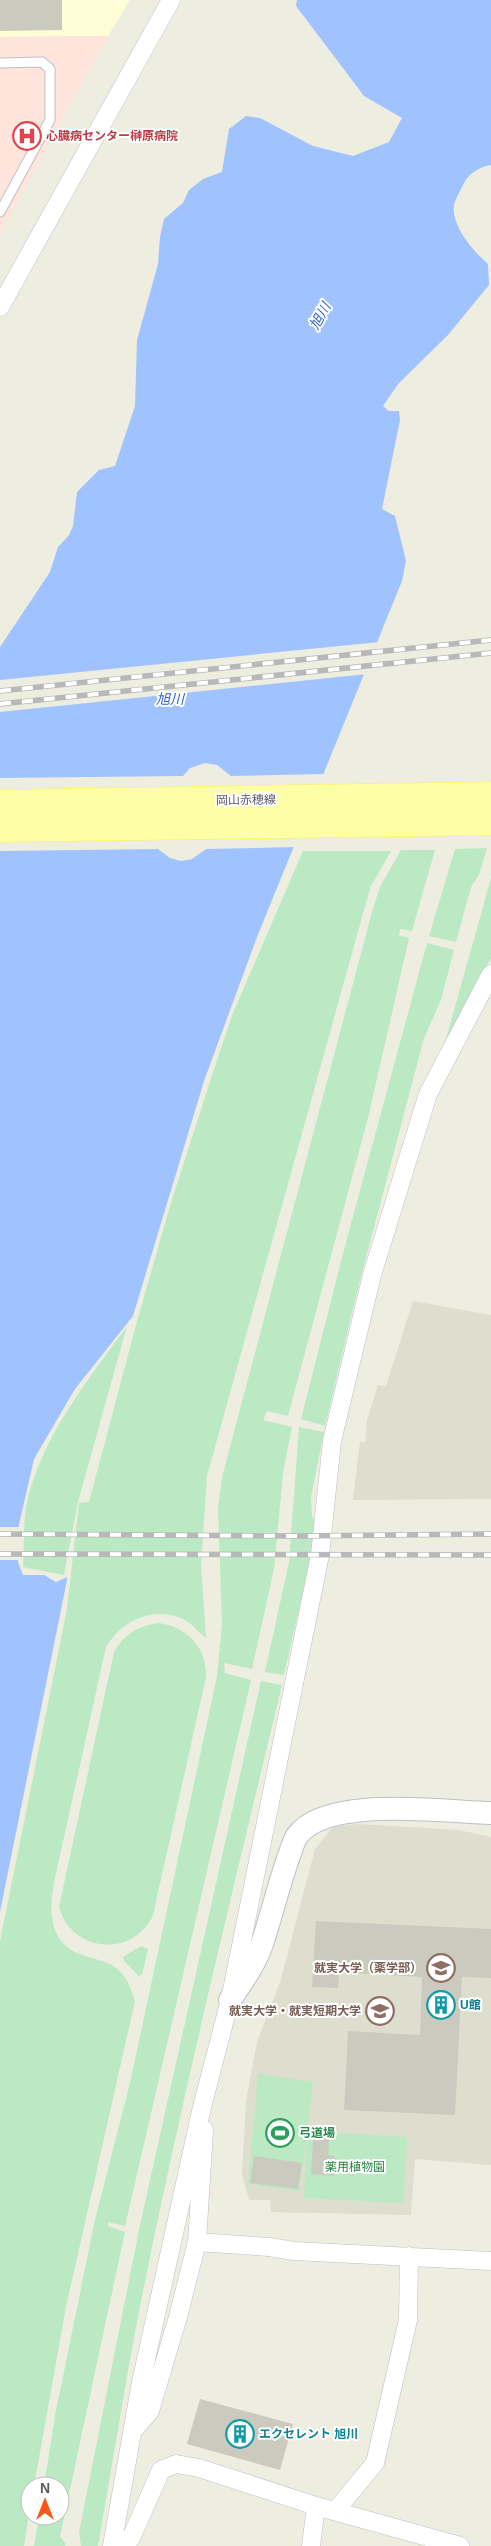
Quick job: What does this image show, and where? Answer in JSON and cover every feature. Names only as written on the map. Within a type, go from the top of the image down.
[{"type":"main road","name":"岡山赤穂線","points":[[0,804],[486,809]]},
{"type":"main road","name":"岡山赤穂線","points":[[0,828],[486,809]]},
{"type":"street","points":[[0,307],[171,0]]},
{"type":"street","points":[[112,2546],[141,2382],[202,2107],[230,2000],[323,1535],[332,1441],[372,1275],[428,1094],[491,974]]},
{"type":"street","points":[[230,2000],[245,1978],[261,1946],[286,1864],[297,1836],[321,1817],[358,1809],[491,1813]]},
{"type":"street","points":[[132,2431],[150,2411],[178,2317],[197,2242],[205,2136],[202,2107]]},
{"type":"street","points":[[197,2242],[268,2247],[294,2251],[491,2261]]},
{"type":"street","points":[[336,2510],[375,2463],[408,2320],[410,2256]]},
{"type":"street","points":[[125,2546],[161,2470],[176,2464],[199,2468],[316,2506],[460,2546]]},
{"type":"street","points":[[311,2546],[316,2506]]},
{"type":"lane","points":[[0,63],[42,62],[50,69],[50,120],[0,212]]},
{"type":"shaded area","points":[[0,0],[130,0],[108,36],[0,37]]},
{"type":"shaded area","name":"心臓病センター榊原病院","points":[[108,36],[0,234],[0,37]]},
{"type":"shaded area","points":[[413,1301],[491,1315],[491,1499],[353,1500],[360,1442],[365,1442],[367,1420],[378,1385],[386,1386]]},
{"type":"shaded area","name":"就実大学・就実短期大学","points":[[357,1824],[459,1830],[491,1837],[491,2165],[415,2159],[411,2215],[271,2212],[270,2200],[249,2200],[242,2174],[246,2101],[257,2042],[281,1979],[315,1849],[333,1827]]},
{"type":"green space","points":[[487,848],[479,875],[471,887],[456,942],[429,936],[455,849]]},
{"type":"green space","points":[[401,850],[435,850],[412,931],[400,929],[399,935],[409,938],[369,1114],[288,1416],[267,1411],[263,1420],[292,1427],[283,1473],[274,1569],[252,1669],[224,1663],[225,1673],[251,1680],[125,2226],[108,2222],[108,2226],[125,2232],[70,2489],[70,2476],[46,2476],[55,2416],[94,2224],[130,2083],[217,1676],[222,1625],[218,1509],[222,1477],[380,887]]},
{"type":"green space","points":[[303,851],[391,851],[371,886],[207,1476],[201,1565],[206,1638],[185,1620],[162,1614],[140,1618],[130,1623],[113,1637],[106,1647],[55,1878],[52,1911],[56,1932],[61,1941],[80,1954],[103,1961],[120,1971],[130,1987],[135,2001],[66,2307],[36,2476],[20,2476],[20,2526],[27,2526],[24,2546],[0,2546],[0,1941],[67,1609],[79,1503],[89,1502],[170,1206],[233,1013]]},
{"type":"green space","points":[[491,878],[491,958],[446,1039]]},
{"type":"green space","points":[[427,943],[454,950],[441,1000],[424,1038],[357,1292],[325,1426],[301,1419],[345,1246]]},
{"type":"green space","points":[[127,1326],[78,1502],[64,1575],[23,1567],[24,1526],[27,1502],[43,1454],[82,1388]]},
{"type":"green space","points":[[299,1427],[324,1432],[311,1497],[312,1516],[316,1525],[284,1675],[265,1672],[289,1562]]},
{"type":"green space","points":[[159,1623],[178,1629],[193,1640],[203,1656],[206,1677],[153,1915],[144,1929],[132,1939],[118,1944],[103,1944],[89,1941],[76,1933],[66,1922],[59,1907],[114,1652],[122,1640],[132,1632],[145,1626]]},
{"type":"green space","points":[[261,1681],[282,1685],[208,1997],[155,2232],[98,2546],[81,2546],[79,2532],[139,2230]]},
{"type":"green space","points":[[141,1946],[148,1949],[142,1975],[139,1976],[124,1961],[123,1957]]},
{"type":"green space","name":"薬用植物園","points":[[258,2074],[313,2082],[307,2131],[407,2137],[403,2203],[304,2198],[307,2137],[299,2191],[248,2184]]},
{"type":"green space","points":[[37,2526],[62,2526],[60,2536],[66,2544],[65,2546],[34,2546]]},
{"type":"water","name":"旭川","points":[[297,0],[491,0],[491,165],[470,175],[464,183],[454,205],[454,213],[460,230],[470,246],[488,264],[489,285],[448,335],[399,383],[383,406],[389,411],[399,411],[400,420],[382,509],[395,516],[406,561],[402,581],[257,937],[204,1081],[133,1316],[75,1389],[34,1459],[18,1529],[18,1562],[23,1575],[44,1575],[56,1582],[67,1577],[67,1580],[0,1912],[0,647],[50,572],[58,547],[69,535],[73,526],[77,492],[99,470],[115,466],[135,406],[137,340],[158,264],[160,237],[164,219],[183,203],[189,190],[203,179],[222,172],[229,129],[246,116],[260,118],[313,146],[353,156],[389,142],[402,118],[364,96],[296,6]]},
{"type":"pier","points":[[380,642],[367,674],[0,712],[0,680]]},
{"type":"pier","points":[[205,763],[217,765],[231,776],[326,774],[296,847],[206,849],[192,859],[181,861],[170,858],[158,849],[0,851],[0,778],[183,776],[190,768]]},
{"type":"pier","points":[[0,1527],[21,1527],[21,1560],[0,1560]]},
{"type":"building","points":[[0,0],[62,0],[62,30],[0,31]]},
{"type":"building","name":"U館","points":[[316,1921],[491,1929],[491,1978],[462,1977],[455,2115],[344,2110],[348,2031],[420,2035],[422,1977],[339,1972],[338,1988],[312,1987]]},
{"type":"building","points":[[313,2138],[329,2139],[328,2155],[335,2156],[334,2176],[311,2174]]},
{"type":"building","points":[[254,2156],[302,2163],[298,2189],[250,2183]]},
{"type":"building","name":"エクセレント 旭川","points":[[200,2399],[293,2424],[280,2470],[187,2444]]},
{"type":"railway","points":[[0,691],[491,640]]},
{"type":"railway","points":[[0,704],[491,653]]},
{"type":"railway","points":[[0,1534],[297,1536],[491,1534]]},
{"type":"railway","points":[[0,1554],[491,1555]]},
{"type":"place","name":"心臓病センター榊原病院","points":[[27,136]]},
{"type":"place","name":"就実大学（薬学部）","points":[[441,1968]]},
{"type":"place","name":"U館","points":[[441,2005]]},
{"type":"place","name":"就実大学・就実短期大学","points":[[380,2011]]},
{"type":"place","name":"弓道場","points":[[280,2133]]},
{"type":"place","name":"エクセレント 旭川","points":[[240,2434]]}]
